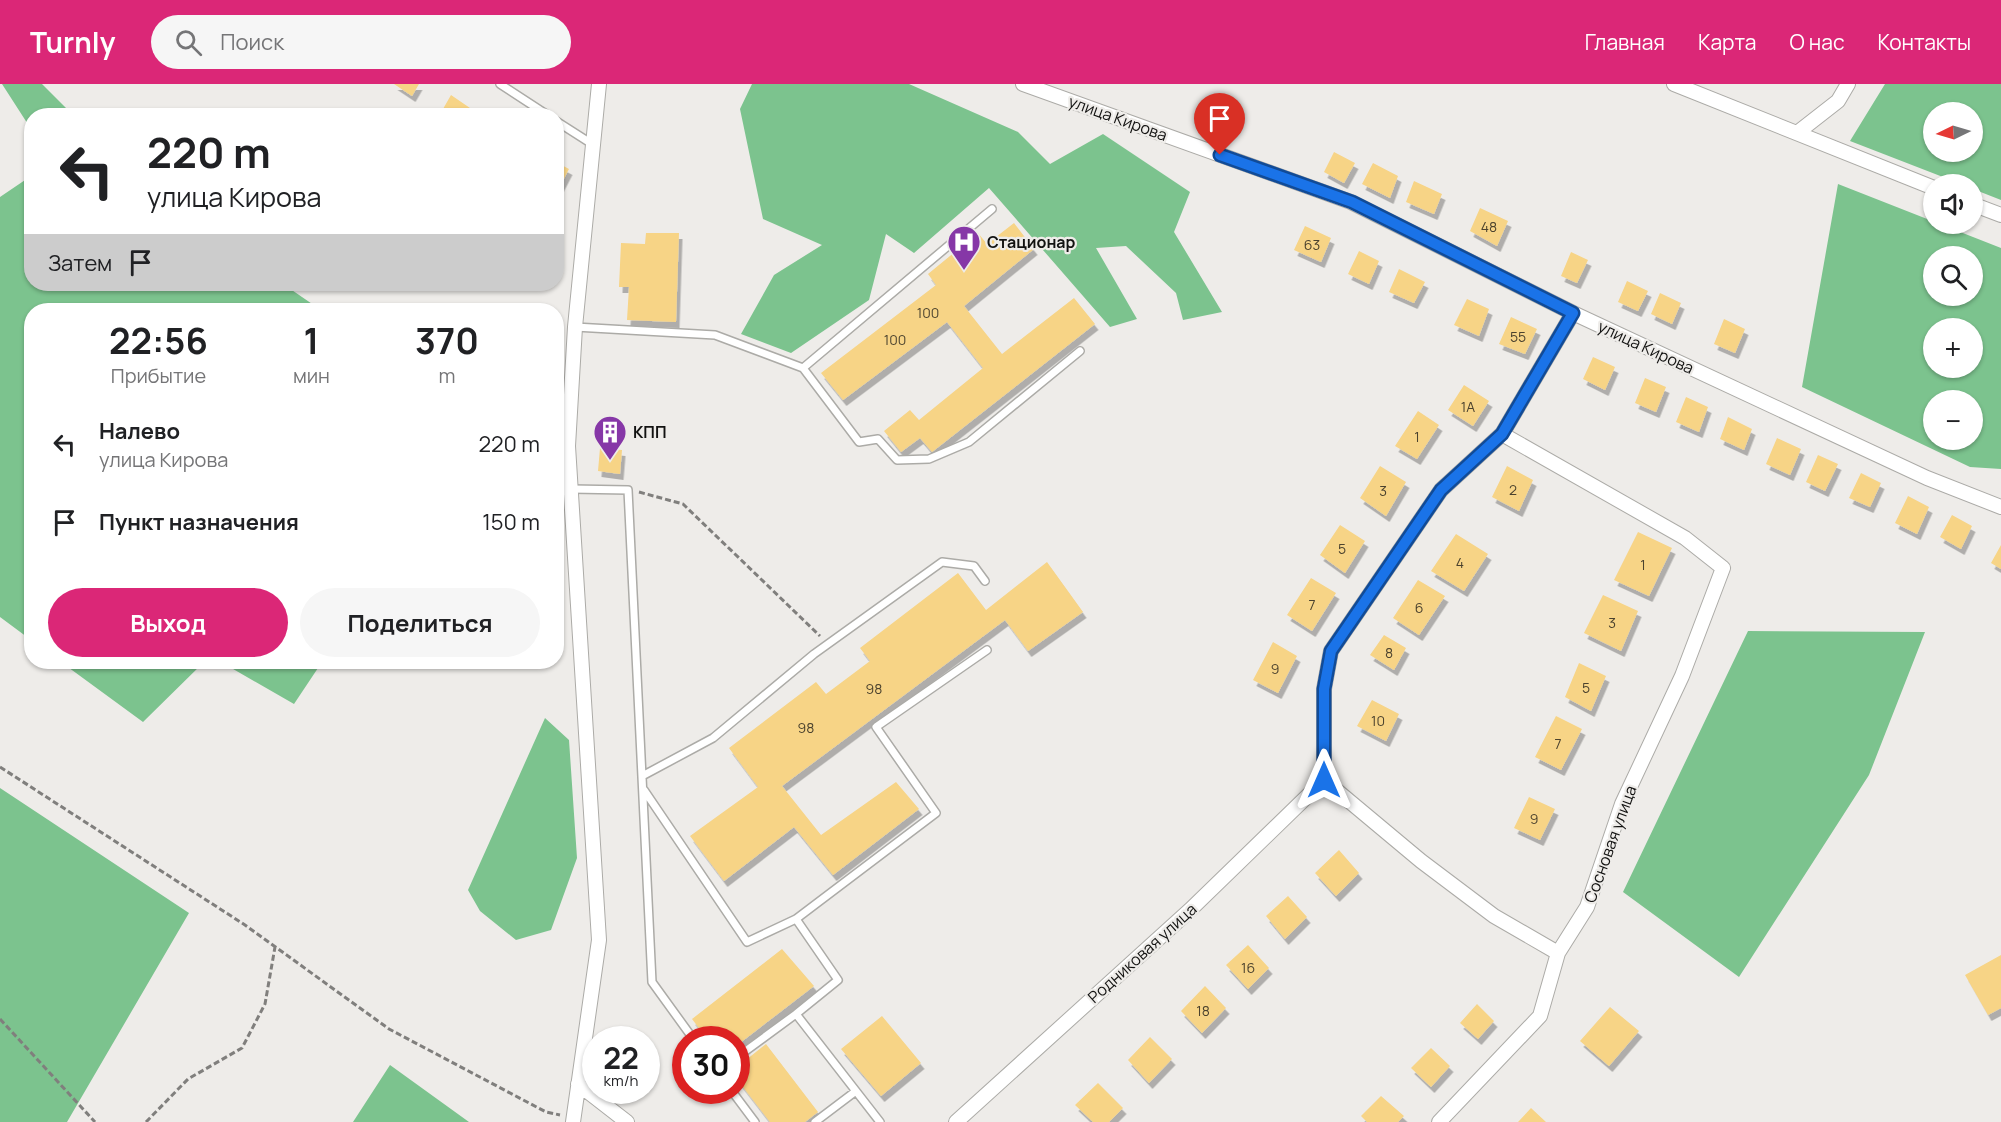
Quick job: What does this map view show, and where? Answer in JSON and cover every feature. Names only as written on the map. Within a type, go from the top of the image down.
[{"type":"street","points":[[574,1120],[599,940],[568,446],[575,327],[599,84]]},
{"type":"street","name":"улица Кирова","points":[[1023,84],[1352,202],[1573,313],[1927,478],[2001,507]]},
{"type":"street","points":[[1674,84],[1923,184]]},
{"type":"street","points":[[1797,133],[1838,101],[1848,84]]},
{"type":"street","points":[[1983,208],[2001,215]]},
{"type":"street","points":[[1558,953],[1485,909],[1421,861],[1324,780],[1324,689],[1331,651],[1441,490],[1502,434],[1573,313]]},
{"type":"street","name":"Сосновая улица","points":[[1439,1122],[1540,1016],[1558,953],[1587,906],[1623,804],[1682,676],[1723,568],[1685,538],[1502,434]]},
{"type":"street","name":"Родниковая улица","points":[[956,1122],[1190,910],[1324,780]]},
{"type":"street","points":[[578,1084],[627,1122]]},
{"type":"lane","points":[[500,84],[537,108]]},
{"type":"lane","points":[[564,126],[593,144]]},
{"type":"lane","points":[[803,368],[992,209]]},
{"type":"lane","points":[[575,327],[715,335],[803,368],[859,442],[878,439],[897,460],[929,459],[969,442],[1080,351]]},
{"type":"lane","points":[[571,489],[628,490],[644,775],[652,982],[684,1026]]},
{"type":"lane","points":[[644,775],[713,738],[827,644],[942,562],[974,566],[985,581]]},
{"type":"lane","points":[[644,790],[747,942],[796,919],[936,813],[876,728],[987,650]]},
{"type":"lane","points":[[750,1048],[838,980],[796,919]]},
{"type":"lane","points":[[796,1014],[880,1122]]},
{"type":"lane","points":[[815,1122],[856,1091]]},
{"type":"lane","points":[[742,1104],[754,1122]]},
{"type":"path","points":[[628,490],[683,504],[787,601],[827,644]]},
{"type":"path","points":[[0,767],[275,947],[389,1029],[546,1112],[574,1120]]},
{"type":"path","points":[[146,1122],[188,1079],[242,1048],[265,1004],[275,947]]},
{"type":"path","points":[[0,1019],[95,1122]]},
{"type":"green space","points":[[2,84],[42,84],[66,108],[24,108],[24,118]]},
{"type":"green space","points":[[752,84],[909,84],[1018,132],[1050,164],[1103,134],[1190,192],[1174,232],[1222,312],[1183,320],[1176,293],[1126,246],[1096,248],[1137,319],[1110,327],[989,188],[914,253],[886,234],[869,300],[791,353],[741,334],[774,275],[822,245],[763,219],[740,109]]},
{"type":"green space","points":[[1885,84],[2001,84],[2001,200],[1983,193],[1983,174],[1935,174],[1850,141]]},
{"type":"green space","points":[[24,181],[24,291],[293,291],[311,303],[24,303],[24,635],[0,617],[0,197]]},
{"type":"green space","points":[[1838,184],[1923,217],[1923,234],[1965,234],[2001,248],[2001,469],[1970,467],[1934,450],[1983,450],[1983,390],[1923,390],[1923,445],[1802,387]]},
{"type":"green space","points":[[1748,631],[1925,632],[1869,775],[1739,977],[1623,892]]},
{"type":"green space","points":[[71,669],[197,669],[143,722]]},
{"type":"green space","points":[[233,669],[317,669],[294,704]]},
{"type":"green space","points":[[545,718],[569,740],[577,858],[551,930],[516,940],[480,911],[468,890]]},
{"type":"green space","points":[[0,788],[189,913],[67,1122],[0,1122]]},
{"type":"green space","points":[[390,1065],[469,1122],[353,1122]]},
{"type":"building","points":[[394,84],[419,84],[412,96]]},
{"type":"building","points":[[451,95],[470,108],[444,108]]},
{"type":"building","points":[[1334,152],[1355,163],[1344,183],[1324,172]]},
{"type":"building","points":[[1373,163],[1398,176],[1390,198],[1362,184]]},
{"type":"building","points":[[564,166],[569,169],[564,179]]},
{"type":"building","points":[[1414,181],[1442,194],[1434,214],[1406,202]]},
{"type":"building","points":[[1480,208],[1508,221],[1497,246],[1470,231]]},
{"type":"building","points":[[1014,223],[1034,249],[964,306],[1002,354],[1074,298],[1095,324],[932,452],[920,438],[901,452],[884,431],[910,410],[919,420],[983,368],[947,322],[843,400],[821,373],[936,285],[928,274],[978,233],[987,244]]},
{"type":"building","points":[[1305,226],[1331,238],[1321,262],[1294,250]]},
{"type":"building","points":[[646,233],[679,233],[676,322],[627,320],[629,287],[619,287],[621,243],[645,244]]},
{"type":"building","points":[[1359,251],[1379,261],[1369,284],[1348,274]]},
{"type":"building","points":[[1571,252],[1588,260],[1577,283],[1561,276]]},
{"type":"building","points":[[1399,269],[1425,282],[1414,303],[1389,292]]},
{"type":"building","points":[[1627,281],[1648,291],[1638,311],[1618,302]]},
{"type":"building","points":[[1660,293],[1681,303],[1672,324],[1651,314]]},
{"type":"building","points":[[1467,299],[1489,309],[1479,336],[1454,325]]},
{"type":"building","points":[[1511,317],[1537,329],[1525,354],[1499,344]]},
{"type":"building","points":[[1724,319],[1745,329],[1735,353],[1714,344]]},
{"type":"building","points":[[1593,357],[1615,367],[1605,390],[1583,379]]},
{"type":"building","points":[[1645,378],[1666,387],[1656,412],[1635,403]]},
{"type":"building","points":[[1464,385],[1489,401],[1473,426],[1448,410]]},
{"type":"building","points":[[1686,397],[1708,407],[1699,432],[1676,422]]},
{"type":"building","points":[[1418,411],[1439,425],[1417,459],[1395,446]]},
{"type":"building","points":[[1728,417],[1752,429],[1744,450],[1720,439]]},
{"type":"building","points":[[1777,438],[1801,449],[1790,475],[1766,464]]},
{"type":"building","name":"КПП","points":[[600,448],[622,450],[620,474],[598,471]]},
{"type":"building","points":[[1818,455],[1838,464],[1825,491],[1806,482]]},
{"type":"building","points":[[1380,466],[1406,482],[1386,516],[1360,498]]},
{"type":"building","points":[[1507,466],[1533,480],[1519,511],[1492,497]]},
{"type":"building","points":[[1861,473],[1881,483],[1870,507],[1849,498]]},
{"type":"building","points":[[1908,496],[1929,507],[1917,534],[1895,523]]},
{"type":"building","points":[[1952,515],[1972,526],[1961,549],[1940,537]]},
{"type":"building","points":[[1340,525],[1365,541],[1345,573],[1320,555]]},
{"type":"building","points":[[1638,532],[1672,548],[1649,596],[1614,580]]},
{"type":"building","points":[[1456,534],[1488,554],[1464,591],[1431,571]]},
{"type":"building","points":[[2001,545],[2001,569],[1991,563]]},
{"type":"building","points":[[1047,562],[1083,612],[1028,651],[1005,620],[782,786],[821,835],[896,782],[919,809],[833,875],[794,827],[724,881],[690,836],[758,787],[729,748],[816,682],[826,694],[870,661],[860,648],[958,573],[986,610]]},
{"type":"building","points":[[1311,578],[1336,593],[1312,631],[1287,615]]},
{"type":"building","points":[[1418,580],[1445,596],[1419,635],[1393,618]]},
{"type":"building","points":[[1603,595],[1638,611],[1621,651],[1584,633]]},
{"type":"building","points":[[1384,635],[1406,648],[1394,670],[1370,655]]},
{"type":"building","points":[[1273,642],[1297,656],[1278,693],[1253,680]]},
{"type":"building","points":[[1579,663],[1606,676],[1591,711],[1565,697]]},
{"type":"building","points":[[1372,700],[1399,714],[1386,741],[1357,726]]},
{"type":"building","points":[[1556,716],[1582,729],[1561,770],[1535,757]]},
{"type":"building","points":[[1529,797],[1555,809],[1540,840],[1514,828]]},
{"type":"building","points":[[1339,850],[1359,873],[1336,896],[1315,873]]},
{"type":"building","points":[[1288,896],[1307,917],[1285,939],[1266,916]]},
{"type":"building","points":[[1248,945],[1269,968],[1248,989],[1226,965]]},
{"type":"building","points":[[782,949],[814,986],[750,1035],[750,1026],[697,1026],[692,1019]]},
{"type":"building","points":[[2001,955],[2001,1008],[1988,1015],[1965,975]]},
{"type":"building","points":[[1205,986],[1226,1008],[1202,1033],[1181,1011]]},
{"type":"building","points":[[1477,1004],[1494,1021],[1478,1039],[1460,1023]]},
{"type":"building","points":[[1610,1007],[1639,1031],[1609,1066],[1580,1041]]},
{"type":"building","points":[[882,1016],[921,1063],[881,1096],[841,1049]]},
{"type":"building","points":[[1150,1037],[1172,1059],[1149,1083],[1128,1060]]},
{"type":"building","points":[[766,1044],[818,1112],[805,1122],[770,1122],[750,1096],[750,1057]]},
{"type":"building","points":[[1431,1048],[1450,1066],[1431,1087],[1411,1068]]},
{"type":"building","points":[[1098,1083],[1123,1108],[1109,1122],[1093,1122],[1075,1105]]},
{"type":"building","points":[[1381,1096],[1404,1116],[1398,1122],[1367,1122],[1361,1116]]},
{"type":"building","points":[[1531,1108],[1546,1122],[1518,1122]]},
{"type":"place","name":"Стационар","points":[[964,271]]},
{"type":"place","name":"КПП","points":[[610,461]]},
{"type":"route","points":[[1220,155],[1352,202],[1573,313],[1502,434],[1441,490],[1331,651],[1324,689],[1324,780]]}]
